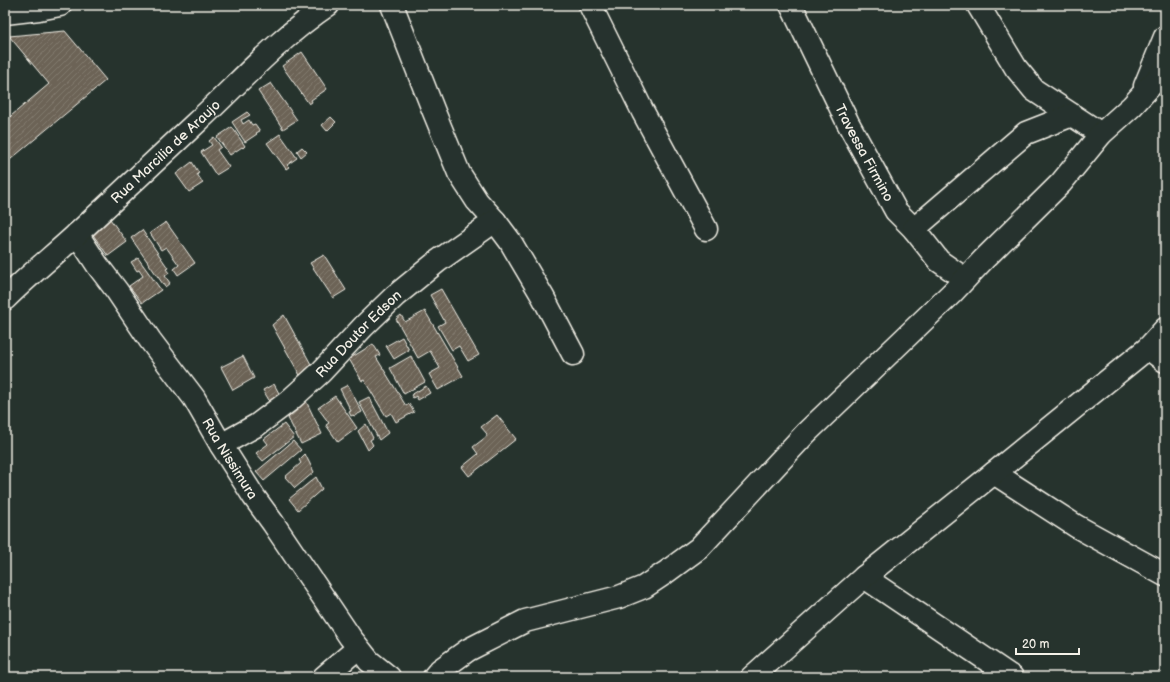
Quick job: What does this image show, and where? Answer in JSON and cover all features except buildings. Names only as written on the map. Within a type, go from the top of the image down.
[{"type":"street","points":[[5,13],[60,5]]},
{"type":"street","name":"Rua Marcilia de Araujo","points":[[5,299],[213,108],[248,72],[305,21],[328,5]]},
{"type":"street","points":[[392,5],[459,173],[477,201],[510,241],[543,297],[573,354]]},
{"type":"street","points":[[590,5],[643,112],[706,228]]},
{"type":"street","name":"Travessa Firmino","points":[[791,5],[848,123],[896,211],[914,228],[939,261],[965,279]]},
{"type":"street","points":[[978,5],[1016,68],[1034,90],[1101,134]]},
{"type":"street","points":[[1141,97],[1165,37]]},
{"type":"street","points":[[434,677],[440,670],[468,650],[525,621],[619,597],[644,586],[665,573],[699,548],[806,433],[952,293],[984,259],[1061,183],[1101,134],[1141,97],[1165,70]]},
{"type":"street","points":[[914,228],[1026,133],[1072,115]]},
{"type":"street","name":"Rua Doutor Edson","points":[[221,445],[257,425],[290,401],[321,372],[364,326],[395,296],[438,261],[495,221]]},
{"type":"street","name":"Rua Nissimura","points":[[76,234],[146,335],[194,398],[221,445],[254,497],[358,648],[369,661],[389,677]]},
{"type":"street","points":[[765,674],[864,577],[994,473],[1157,354],[1165,329]]},
{"type":"street","points":[[994,473],[1076,526],[1165,575]]},
{"type":"street","points":[[864,577],[1012,677]]},
{"type":"street","points":[[324,677],[358,648]]}]
